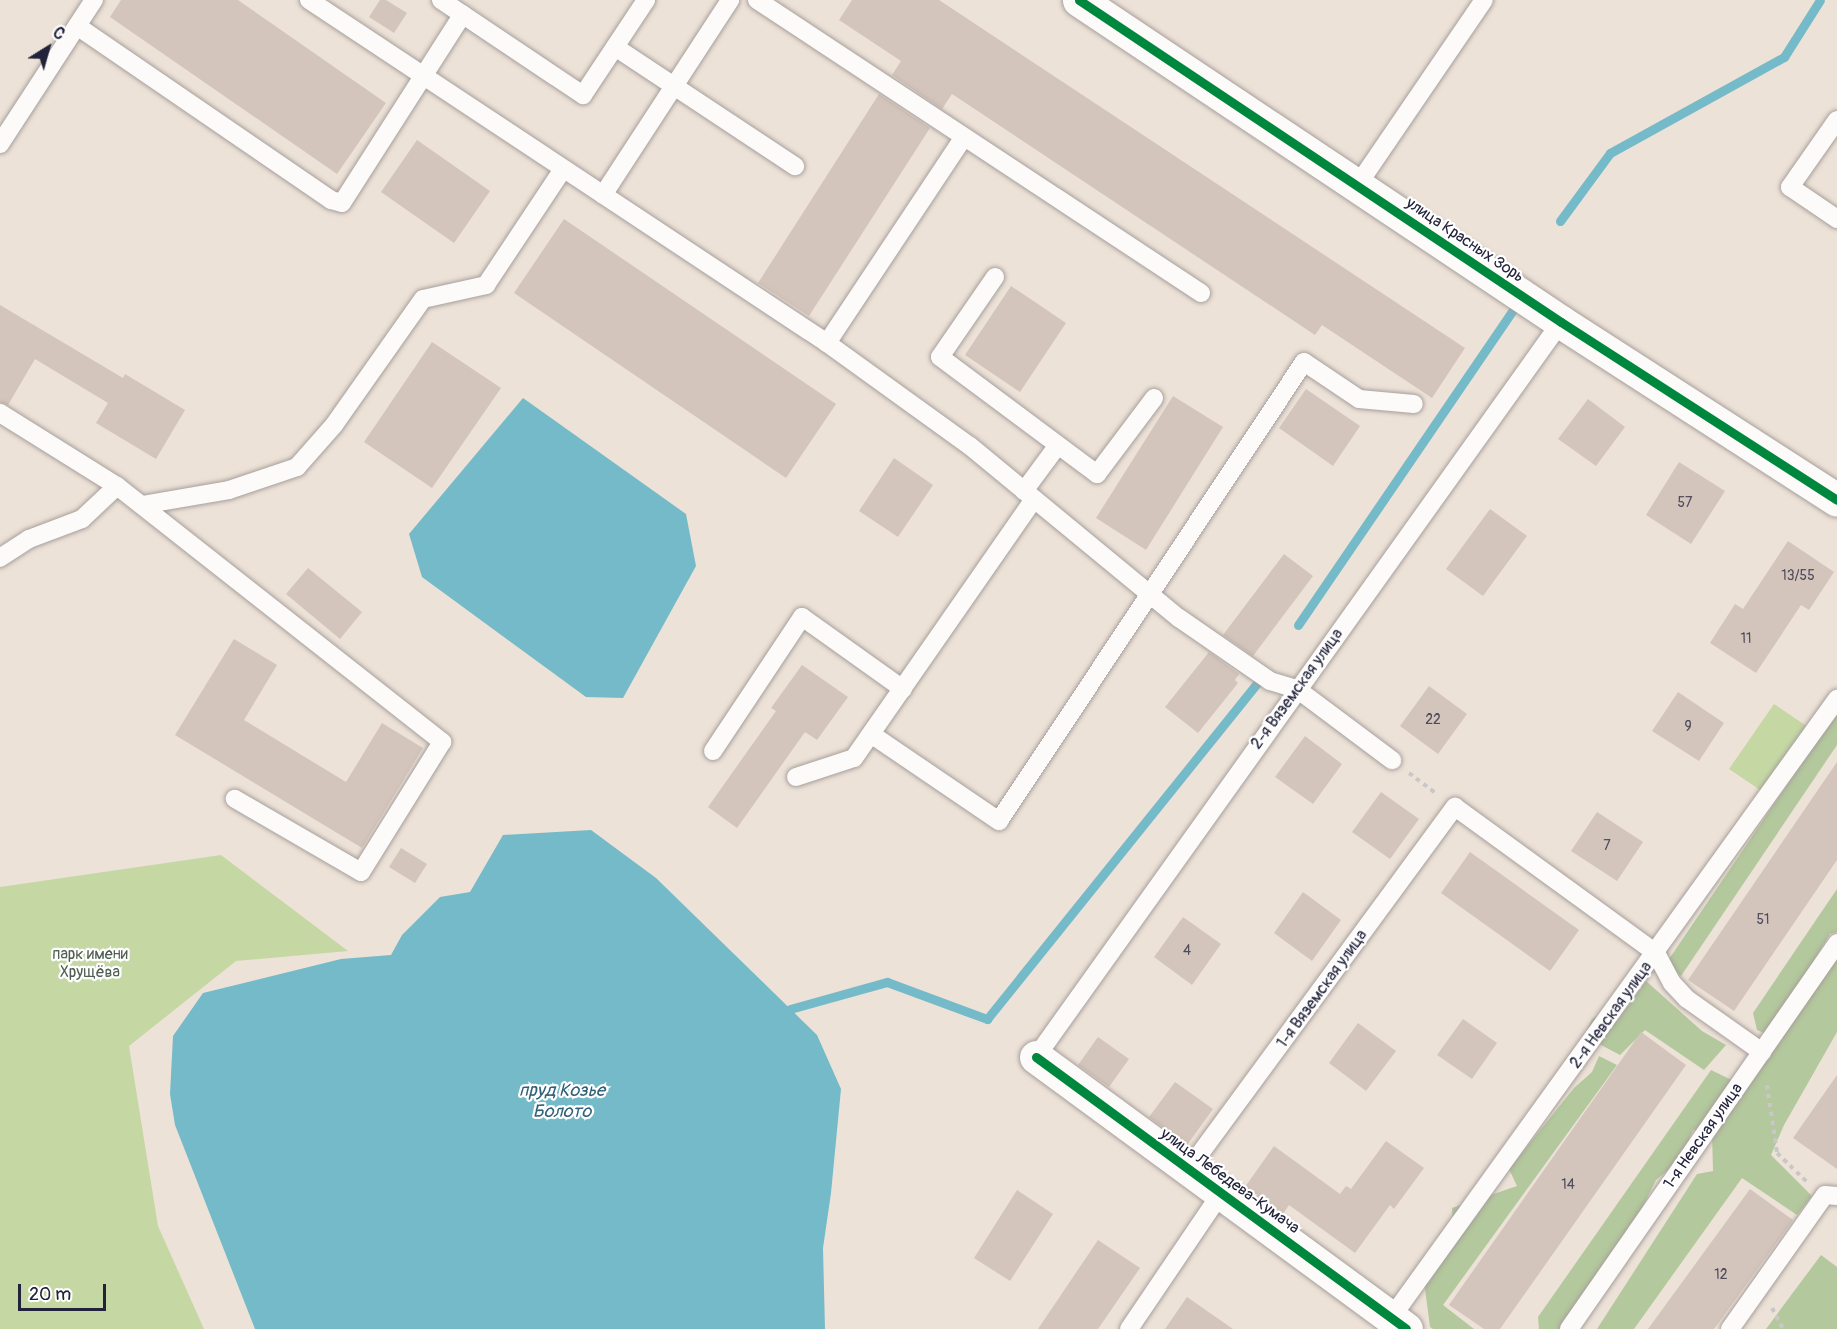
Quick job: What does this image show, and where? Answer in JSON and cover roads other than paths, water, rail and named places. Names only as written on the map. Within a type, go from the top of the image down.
[{"type":"street","name":"улица Красных Зорь","points":[[1079,0],[1561,322],[1833,490]]},
{"type":"street","name":"улица Лебедева-Кумача","points":[[1036,1057],[1221,1193],[1394,1325]]},
{"type":"lane","points":[[0,144],[94,0]]},
{"type":"lane","points":[[309,0],[827,344],[970,446],[1179,618],[1270,681],[1297,689],[1392,760]]},
{"type":"lane","points":[[441,0],[583,95],[646,0]]},
{"type":"lane","points":[[603,195],[730,0]]},
{"type":"lane","points":[[757,0],[1201,293]]},
{"type":"lane","points":[[1358,186],[1484,0]]},
{"type":"lane","points":[[77,26],[331,200],[342,203],[463,14]]},
{"type":"lane","points":[[615,47],[795,166]]},
{"type":"lane","points":[[1837,120],[1790,187],[1837,219]]},
{"type":"lane","points":[[827,344],[964,137]]},
{"type":"lane","points":[[142,505],[229,490],[297,466],[334,425],[423,299],[486,285],[563,169]]},
{"type":"lane","points":[[995,277],[940,357],[1097,474],[1154,398]]},
{"type":"lane","name":"2-я Вяземская улица","points":[[1036,1057],[1561,322]]},
{"type":"lane","points":[[871,734],[999,821],[1304,362],[1359,399],[1414,404]]},
{"type":"lane","points":[[0,413],[117,486],[442,742],[362,872],[235,799]]},
{"type":"lane","points":[[796,777],[854,758],[903,689],[1029,495],[1058,445]]},
{"type":"lane","points":[[0,558],[29,539],[82,519],[117,486]]},
{"type":"lane","points":[[713,751],[802,617],[903,689]]},
{"type":"lane","name":"2-я Невская улица","points":[[1394,1325],[1837,699]]},
{"type":"lane","name":"1-я Вяземская улица","points":[[1188,1170],[1455,807],[1656,953]]},
{"type":"lane","name":"1-я Невская улица","points":[[1569,1329],[1837,943]]},
{"type":"lane","points":[[1656,953],[1672,983],[1687,999],[1762,1052]]},
{"type":"lane","points":[[1129,1329],[1221,1193]]},
{"type":"lane","points":[[1730,1329],[1831,1196]]},
{"type":"water","points":[[523,398],[686,514],[696,566],[623,698],[586,697],[422,577],[409,534]]},
{"type":"water","name":"пруд Козье Болото","points":[[591,830],[656,878],[817,1035],[841,1089],[823,1248],[825,1329],[255,1329],[175,1125],[170,1094],[173,1036],[203,993],[341,959],[391,955],[402,935],[440,897],[470,892],[503,835]]},
{"type":"waterway","points":[[1560,221],[1610,153],[1784,57],[1820,0]]},
{"type":"waterway","points":[[1298,625],[1513,310]]},
{"type":"waterway","points":[[790,1009],[887,982],[987,1019],[1257,683]]},
{"type":"park label","name":"парк имени Хрущёва","points":[[90,963]]}]
